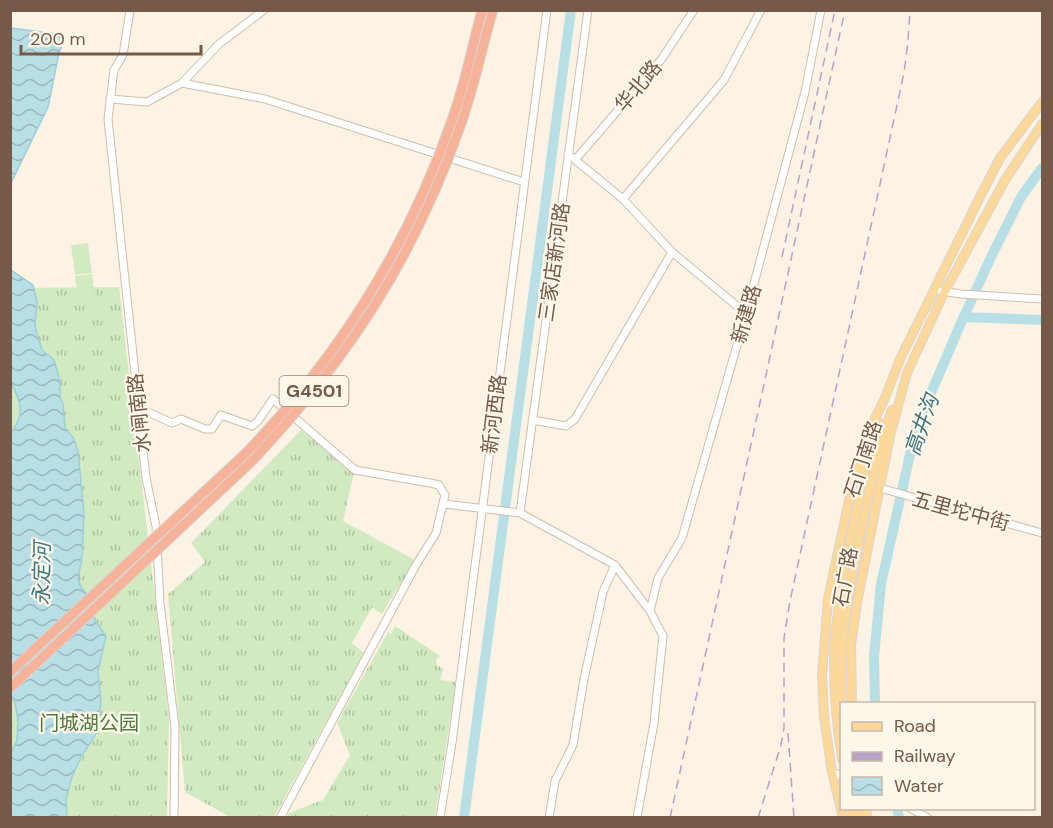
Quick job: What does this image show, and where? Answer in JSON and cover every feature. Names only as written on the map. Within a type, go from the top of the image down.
[{"type":"highway","name":"G4501","points":[[10,672],[245,454],[277,421],[334,349],[378,282],[417,210],[452,120],[482,10]]},
{"type":"highway","name":"G4501","points":[[10,688],[252,461],[319,385],[348,345],[387,287],[425,215],[461,122],[493,10]]},
{"type":"main road","name":"石门南路","points":[[840,805],[832,772],[824,717],[822,675],[828,599],[860,457],[867,435],[900,359],[1000,158],[1042,102]]},
{"type":"main road","name":"石门南路","points":[[852,702],[852,645],[857,603],[890,436],[907,373],[944,292],[1005,180],[1042,124]]},
{"type":"main road","name":"石广路","points":[[842,702],[843,641],[851,577],[882,436],[907,373]]},
{"type":"main road","name":"石广路","points":[[840,746],[834,691],[834,641],[839,601],[870,445],[885,398]]},
{"type":"street","name":"水闸南路","points":[[130,10],[123,55],[114,70],[108,119],[146,478],[156,526],[160,603],[175,727],[174,818]]},
{"type":"street","points":[[110,99],[147,102],[182,83],[219,44],[264,10]]},
{"type":"street","name":"新河西路","points":[[440,818],[452,743],[547,10]]},
{"type":"street","name":"三家店新河路","points":[[520,513],[588,10]]},
{"type":"street","name":"华北路","points":[[576,159],[661,60],[694,10]]},
{"type":"street","points":[[623,199],[724,80],[761,10]]},
{"type":"street","name":"新建路","points":[[650,611],[658,578],[681,538],[747,310],[805,92],[821,10]]},
{"type":"street","points":[[182,83],[266,99],[524,182]]},
{"type":"street","points":[[568,154],[623,199],[672,252],[737,306],[747,310]]},
{"type":"street","points":[[532,420],[566,426],[575,418],[672,252]]},
{"type":"street","points":[[935,288],[944,292],[961,294],[1042,299]]},
{"type":"street","points":[[139,408],[172,423],[181,419],[205,429],[212,429],[221,415],[252,426],[273,399],[355,470],[439,486],[445,495],[436,533],[416,565],[280,818]]},
{"type":"street","name":"五里坨中街","points":[[880,488],[1042,533]]},
{"type":"street","points":[[444,504],[520,513],[615,565],[650,611],[663,636],[654,723],[637,818]]},
{"type":"street","points":[[549,818],[555,781],[573,745],[584,679],[603,592],[615,565]]},
{"type":"street","points":[[832,772],[840,775]]},
{"type":"street","points":[[914,810],[928,818]]},
{"type":"green space","points":[[88,243],[92,273],[75,275],[71,245]]},
{"type":"green space","points":[[92,274],[96,304],[79,306],[75,276]]},
{"type":"green space","name":"门城湖公园","points":[[119,287],[169,718],[167,817],[11,817],[10,288]]},
{"type":"green space","points":[[301,430],[354,473],[343,521],[415,560],[382,614],[372,607],[352,643],[364,653],[274,817],[230,817],[185,792],[168,594],[205,562],[191,543]]},
{"type":"green space","points":[[395,626],[440,656],[436,660],[437,665],[443,669],[440,680],[456,682],[435,817],[287,817],[289,813],[323,800],[350,755],[337,723],[388,632],[391,634]]},
{"type":"water","points":[[11,28],[63,35],[64,41],[59,53],[48,107],[11,183]]},
{"type":"water","name":"永定河","points":[[11,270],[33,285],[37,302],[35,327],[42,350],[54,360],[60,381],[65,427],[74,439],[78,451],[84,514],[82,558],[78,579],[86,593],[96,622],[106,636],[98,671],[101,701],[98,731],[81,757],[72,777],[66,799],[67,817],[11,817],[11,754],[17,740],[18,720],[15,703],[10,693],[10,435],[20,416],[20,403],[11,384]]},
{"type":"waterway","points":[[464,818],[571,10]]},
{"type":"waterway","name":"高井沟","points":[[875,702],[874,657],[881,584],[916,428],[991,257],[1021,197],[1042,168]]},
{"type":"waterway","points":[[964,317],[1042,320]]},
{"type":"waterway","name":"高井沟","points":[[897,810],[899,818]]},
{"type":"railway","points":[[782,257],[835,10]]},
{"type":"railway","points":[[670,818],[845,10]]},
{"type":"railway","points":[[758,818],[781,745],[784,728],[784,638],[790,601],[904,73],[910,10]]},
{"type":"railway","points":[[788,733],[794,818]]}]
